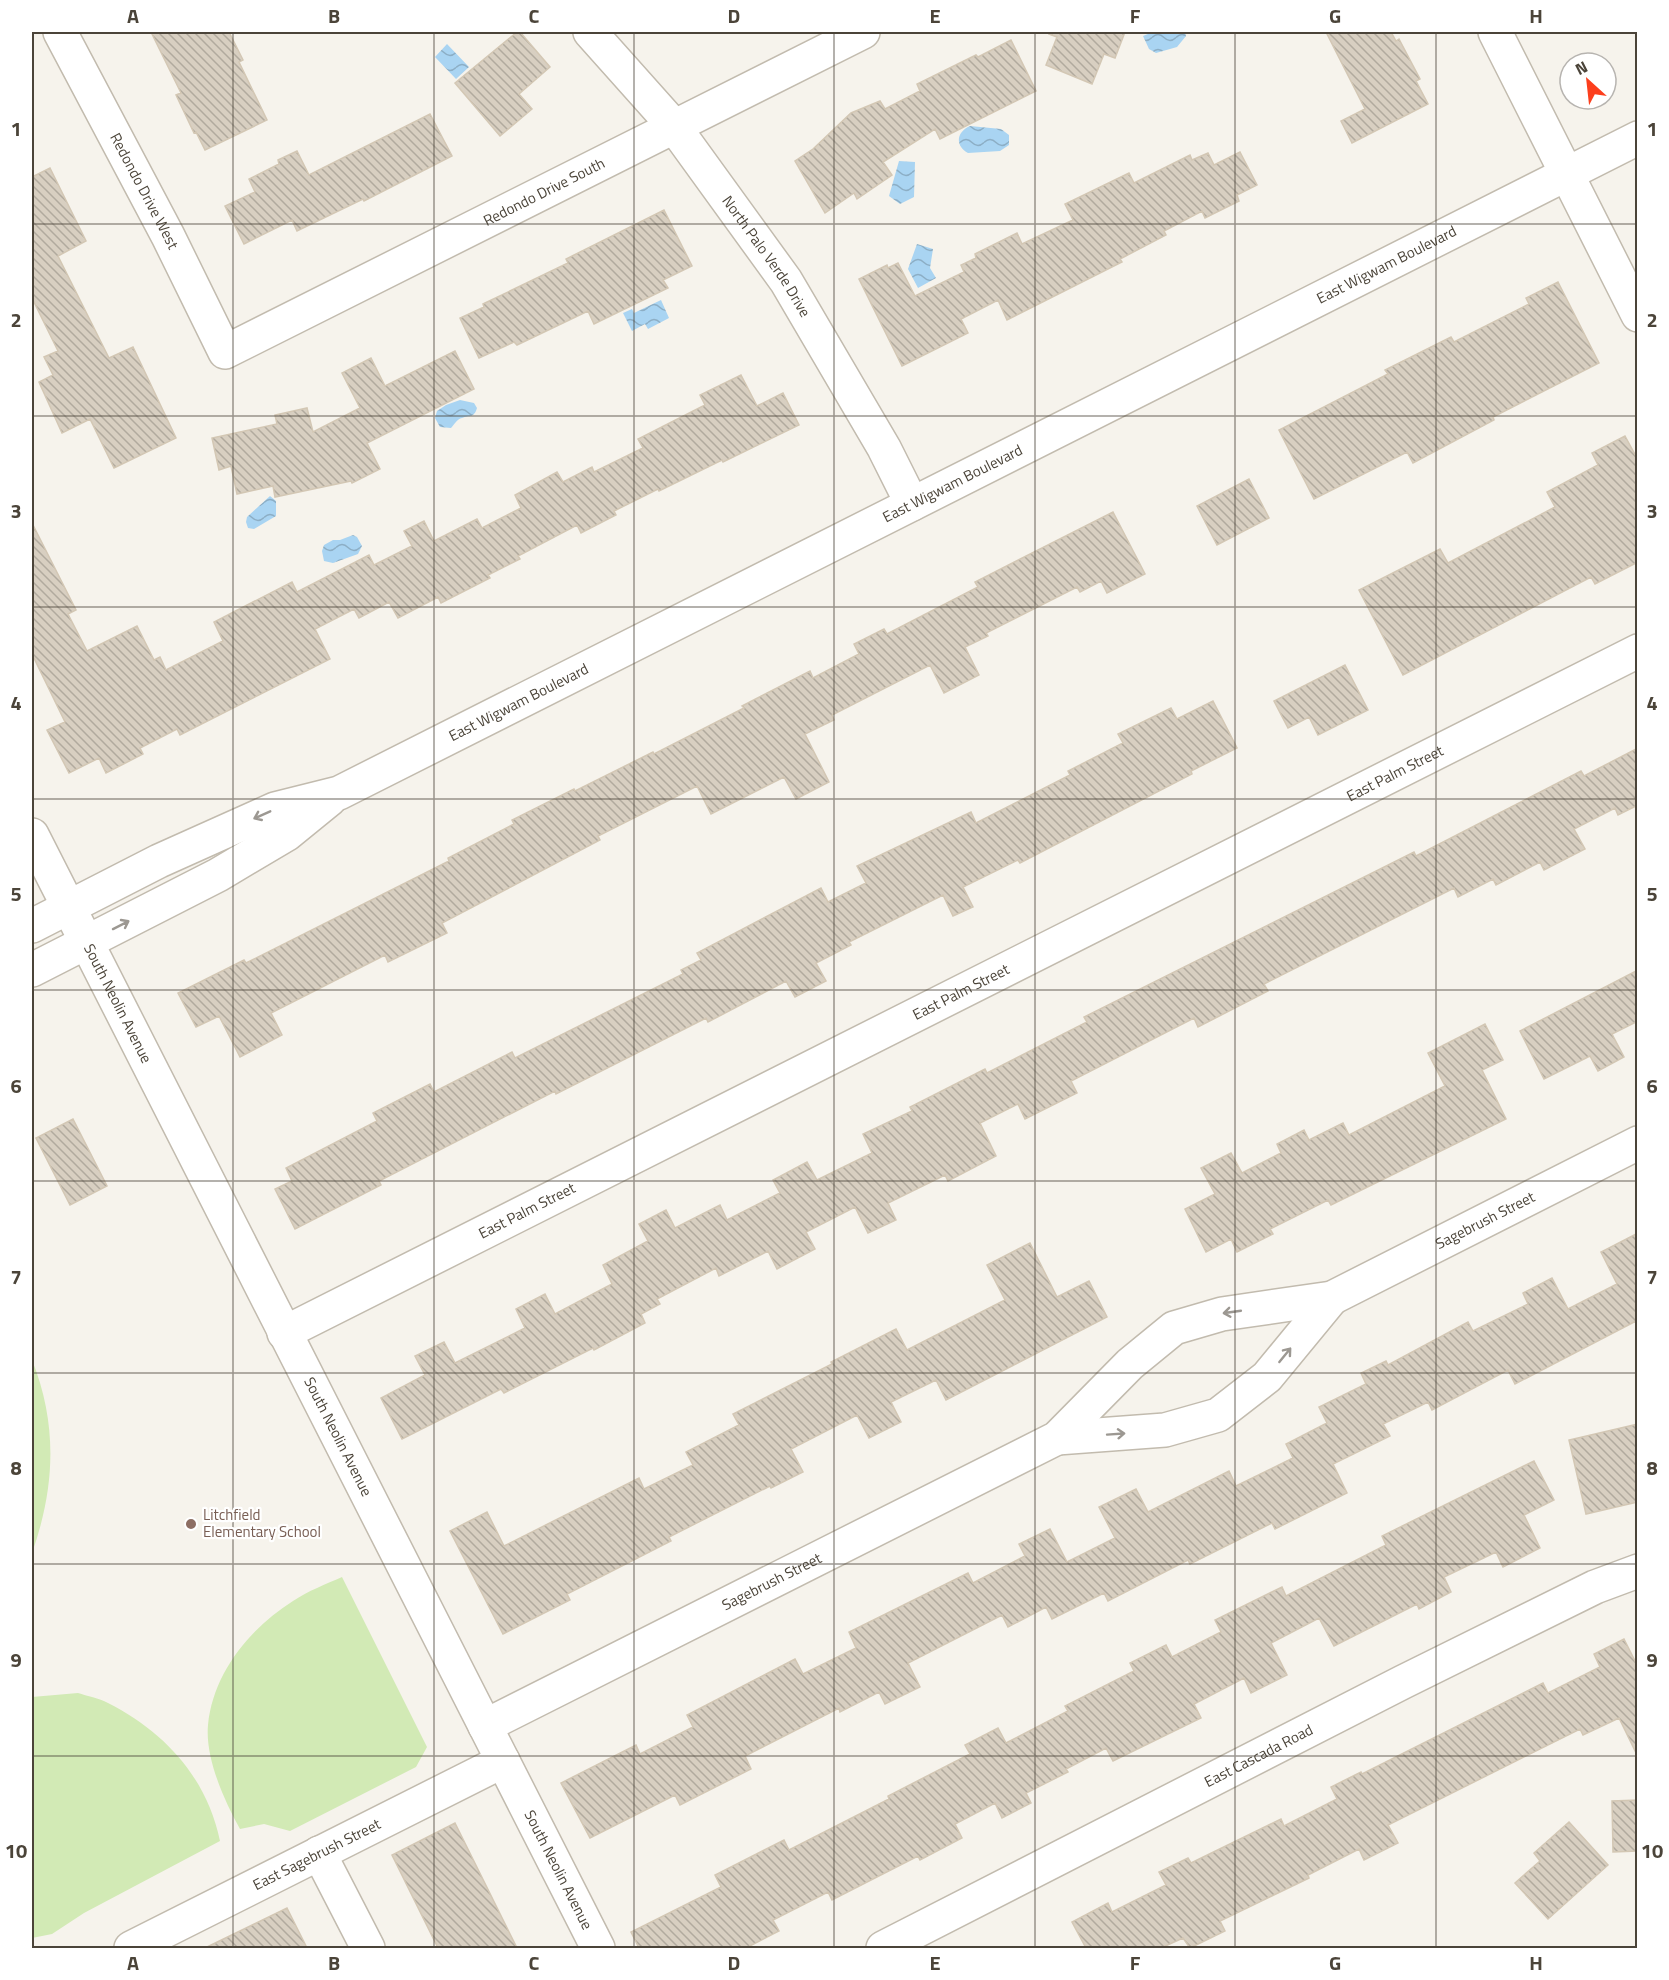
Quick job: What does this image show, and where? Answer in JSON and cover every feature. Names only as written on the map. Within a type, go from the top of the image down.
[{"type":"street","points":[[32,36],[41,32]]},
{"type":"street","name":"Redondo Drive West","points":[[60,32],[168,236],[225,351]]},
{"type":"street","name":"North Palo Verde Drive","points":[[590,32],[673,125],[786,281],[884,448],[912,504]]},
{"type":"street","name":"Redondo Drive South","points":[[225,351],[863,32]]},
{"type":"street","points":[[1495,32],[1638,315]]},
{"type":"street","name":"East Wigwam Boulevard","points":[[32,970],[77,925],[159,861],[275,809],[339,793],[1638,138]]},
{"type":"street","name":"East Palm Street","points":[[284,1333],[1638,651]]},
{"type":"street","name":"South Neolin Avenue","points":[[32,835],[598,1948]]},
{"type":"street","name":"East Wigwam Boulevard","points":[[32,927],[77,925]]},
{"type":"street","name":"Sagebrush Street","points":[[485,1726],[1058,1438],[1130,1364],[1174,1328],[1222,1314],[1332,1298],[1638,1143]]},
{"type":"street","name":"Sagebrush Street","points":[[1058,1438],[1165,1430],[1218,1415],[1267,1377],[1332,1298]]},
{"type":"street","name":"East Cascada Road","points":[[883,1948],[1403,1682],[1595,1587],[1638,1571]]},
{"type":"street","name":"East Sagebrush Street","points":[[131,1948],[503,1761]]},
{"type":"street","points":[[319,1853],[368,1948]]},
{"type":"green space","points":[[32,1360],[46,1408],[50,1456],[45,1505],[32,1553]]},
{"type":"green space","points":[[342,1577],[427,1747],[416,1767],[290,1831],[264,1824],[240,1829],[222,1792],[209,1751],[208,1725],[217,1687],[236,1654],[262,1624],[299,1597]]},
{"type":"green space","points":[[78,1693],[104,1701],[129,1715],[165,1743],[194,1777],[214,1818],[220,1841],[84,1913],[52,1934],[32,1938],[32,1697]]},
{"type":"water","points":[[1153,32],[1185,32],[1186,36],[1177,47],[1156,53],[1149,49],[1143,36]]},
{"type":"water","points":[[447,44],[469,67],[456,79],[435,57]]},
{"type":"water","points":[[970,126],[1001,129],[1009,135],[1009,145],[1000,151],[968,153],[961,147],[959,139],[962,132]]},
{"type":"water","points":[[899,161],[915,162],[914,197],[900,204],[889,196]]},
{"type":"water","points":[[917,244],[933,249],[930,268],[936,278],[918,288],[908,269]]},
{"type":"water","points":[[661,300],[669,318],[648,329],[645,324],[632,331],[623,313],[632,309],[634,313]]},
{"type":"water","points":[[460,400],[474,403],[477,408],[475,413],[459,420],[451,428],[440,427],[435,418],[437,411]]},
{"type":"water","points":[[270,496],[276,501],[276,516],[254,529],[248,528],[247,517]]},
{"type":"water","points":[[353,535],[357,537],[362,546],[358,554],[333,563],[324,561],[322,551],[324,545]]},
{"type":"building","points":[[151,32],[229,32],[243,60],[239,62],[267,120],[205,150],[196,132],[194,133],[176,95],[181,93]]},
{"type":"building","points":[[517,32],[520,32],[550,67],[519,94],[532,109],[500,136],[455,83]]},
{"type":"building","points":[[1050,32],[1125,32],[1115,58],[1104,54],[1092,84],[1046,65],[1057,37],[1049,34]]},
{"type":"building","points":[[1326,32],[1391,32],[1396,41],[1399,39],[1420,79],[1416,81],[1428,104],[1352,143],[1341,121],[1365,109]]},
{"type":"building","points":[[1011,40],[1036,91],[940,139],[935,129],[883,162],[892,175],[857,199],[854,193],[825,213],[795,161],[813,149],[851,113],[880,101],[885,109],[920,91],[917,84]]},
{"type":"building","points":[[430,114],[452,156],[364,201],[363,199],[297,231],[292,220],[244,244],[225,206],[255,192],[249,179],[279,164],[278,160],[297,151],[309,175]]},
{"type":"building","points":[[1240,152],[1257,185],[1237,195],[1239,201],[1205,218],[1202,211],[1164,231],[1166,235],[1120,259],[1122,262],[1007,320],[998,300],[961,319],[968,333],[902,366],[859,279],[887,265],[888,268],[898,263],[915,296],[964,272],[961,265],[976,258],[975,254],[1017,233],[1022,244],[1073,220],[1065,204],[1129,173],[1134,183],[1190,155],[1192,160],[1208,153],[1214,165]]},
{"type":"building","points":[[50,168],[86,241],[58,256],[109,358],[133,347],[176,438],[114,468],[90,419],[62,433],[39,382],[53,375],[44,357],[58,351],[32,298],[32,177]]},
{"type":"building","points":[[664,210],[692,266],[663,280],[668,288],[594,324],[588,311],[517,345],[514,342],[479,358],[460,318],[484,307],[483,304],[568,263],[566,259]]},
{"type":"building","points":[[1558,282],[1599,363],[1493,417],[1494,420],[1413,463],[1407,452],[1314,499],[1279,430],[1388,374],[1385,370],[1451,337],[1454,342],[1529,304],[1526,298]]},
{"type":"building","points":[[455,351],[474,389],[367,443],[380,469],[352,483],[351,481],[275,497],[273,486],[237,494],[231,466],[219,470],[212,438],[277,424],[275,415],[307,408],[313,432],[360,408],[342,373],[371,358],[385,386]]},
{"type":"building","points":[[741,375],[757,406],[783,393],[799,425],[723,462],[722,460],[659,491],[658,489],[614,511],[616,515],[581,533],[577,525],[518,556],[520,559],[488,575],[490,578],[441,603],[438,597],[398,618],[389,602],[359,618],[354,609],[315,629],[330,659],[180,735],[177,729],[140,748],[143,754],[106,773],[99,758],[69,773],[47,730],[65,722],[32,654],[32,523],[76,610],[68,614],[87,651],[137,626],[154,660],[160,657],[166,670],[223,641],[214,622],[292,582],[297,592],[369,555],[374,565],[412,546],[404,531],[424,521],[434,541],[477,519],[482,528],[521,508],[515,495],[557,472],[563,482],[592,467],[594,472],[643,448],[638,439],[705,405],[700,395]]},
{"type":"building","points":[[1625,436],[1638,460],[1638,562],[1595,584],[1591,577],[1403,675],[1359,590],[1440,549],[1448,563],[1555,507],[1547,492],[1598,465],[1592,453]]},
{"type":"building","points":[[1249,479],[1269,518],[1217,545],[1197,506]]},
{"type":"building","points":[[1113,512],[1145,574],[1107,593],[1101,581],[1080,592],[1077,587],[986,633],[988,636],[965,647],[979,675],[944,693],[930,665],[832,715],[834,720],[805,734],[829,782],[796,799],[784,777],[711,814],[697,786],[598,836],[600,840],[442,923],[447,933],[388,962],[385,955],[271,1013],[282,1035],[240,1057],[219,1016],[196,1027],[178,993],[244,960],[246,963],[449,861],[448,858],[514,824],[512,820],[653,752],[654,754],[810,671],[813,678],[859,654],[854,644],[884,629],[887,634],[978,587],[975,582]]},
{"type":"building","points":[[1345,665],[1368,710],[1318,735],[1309,717],[1288,728],[1274,701]]},
{"type":"building","points":[[1213,701],[1237,748],[1191,771],[1192,774],[1020,863],[1018,860],[963,887],[973,907],[953,916],[943,895],[849,942],[851,945],[816,963],[826,981],[795,997],[786,981],[708,1022],[706,1018],[556,1094],[555,1091],[379,1181],[381,1185],[295,1229],[275,1189],[292,1181],[286,1168],[377,1121],[373,1113],[430,1084],[434,1092],[512,1052],[515,1058],[683,974],[681,970],[701,960],[697,953],[821,888],[828,902],[866,883],[857,866],[971,812],[976,823],[1070,775],[1068,771],[1123,743],[1118,734],[1171,708],[1177,719]]},
{"type":"building","points":[[1638,748],[1638,805],[1618,815],[1615,808],[1574,829],[1585,849],[1544,870],[1540,862],[1496,885],[1493,879],[1458,897],[1454,888],[1264,984],[1268,991],[1198,1027],[1194,1018],[1071,1081],[1077,1093],[1025,1119],[1018,1104],[980,1123],[996,1156],[948,1181],[945,1175],[888,1203],[896,1220],[868,1233],[855,1207],[806,1232],[815,1249],[777,1269],[768,1251],[719,1276],[716,1268],[657,1299],[660,1304],[641,1314],[645,1323],[504,1393],[501,1389],[402,1439],[381,1398],[425,1375],[415,1356],[444,1342],[455,1363],[525,1328],[516,1309],[545,1294],[555,1314],[612,1284],[603,1265],[648,1241],[639,1224],[666,1210],[675,1228],[720,1205],[727,1220],[780,1193],[773,1180],[807,1162],[817,1180],[872,1153],[863,1134],[912,1111],[910,1107],[985,1069],[987,1073],[1087,1022],[1084,1017],[1414,852],[1416,856],[1581,771],[1584,776]]},
{"type":"building","points":[[1638,970],[1638,1021],[1612,1034],[1624,1057],[1598,1071],[1590,1056],[1544,1079],[1520,1031]]},
{"type":"building","points":[[1485,1024],[1503,1060],[1482,1070],[1506,1119],[1331,1205],[1328,1200],[1270,1229],[1273,1234],[1237,1252],[1231,1239],[1206,1252],[1185,1209],[1215,1194],[1201,1168],[1231,1153],[1242,1173],[1281,1153],[1277,1144],[1304,1130],[1309,1140],[1343,1123],[1349,1135],[1445,1086],[1428,1053]]},
{"type":"building","points":[[73,1119],[107,1186],[70,1205],[36,1138]]},
{"type":"building","points":[[1638,1233],[1638,1324],[1636,1321],[1515,1384],[1508,1370],[1432,1410],[1428,1402],[1383,1424],[1390,1436],[1333,1464],[1347,1493],[1275,1529],[1272,1523],[1190,1564],[1188,1560],[1108,1601],[1104,1593],[1052,1619],[1046,1607],[1008,1627],[1002,1615],[908,1663],[920,1687],[885,1704],[879,1692],[840,1712],[839,1708],[745,1756],[751,1769],[680,1805],[675,1795],[590,1838],[561,1783],[636,1745],[640,1754],[693,1727],[687,1715],[795,1659],[803,1674],[856,1648],[849,1632],[968,1573],[973,1583],[1025,1556],[1019,1544],[1050,1529],[1067,1562],[1115,1538],[1099,1507],[1136,1489],[1148,1512],[1229,1471],[1236,1486],[1293,1458],[1286,1444],[1327,1423],[1319,1407],[1366,1384],[1361,1373],[1386,1361],[1388,1365],[1468,1322],[1473,1331],[1528,1304],[1523,1293],[1552,1278],[1568,1309],[1617,1284],[1601,1252]]},
{"type":"building","points":[[1030,1243],[1057,1297],[1089,1281],[1107,1317],[946,1400],[936,1380],[891,1402],[901,1422],[869,1438],[857,1415],[791,1449],[803,1472],[771,1488],[770,1486],[669,1537],[671,1541],[567,1594],[570,1600],[503,1634],[450,1531],[487,1512],[504,1546],[639,1478],[644,1489],[693,1465],[686,1452],[739,1425],[733,1414],[832,1364],[831,1362],[896,1329],[907,1350],[1005,1300],[987,1265]]},
{"type":"building","points":[[1638,1424],[1638,1502],[1586,1514],[1569,1440]]},
{"type":"building","points":[[1534,1461],[1554,1500],[1524,1515],[1540,1548],[1503,1567],[1496,1552],[1444,1577],[1451,1592],[1419,1609],[1417,1604],[1334,1646],[1319,1618],[1271,1643],[1287,1675],[1251,1693],[1244,1678],[1194,1704],[1201,1718],[1113,1761],[1106,1748],[1066,1769],[1068,1772],[1026,1793],[1031,1803],[1002,1818],[995,1803],[955,1824],[962,1838],[920,1860],[918,1856],[832,1900],[828,1892],[773,1920],[779,1931],[746,1948],[639,1948],[631,1932],[721,1887],[715,1875],[784,1840],[789,1850],[889,1799],[888,1796],[970,1754],[965,1745],[998,1728],[1006,1743],[1068,1711],[1065,1706],[1134,1671],[1130,1663],[1166,1645],[1172,1657],[1221,1632],[1215,1620],[1282,1587],[1286,1596],[1386,1545],[1382,1536]]},
{"type":"building","points":[[1624,1639],[1638,1667],[1638,1757],[1619,1718],[1583,1735],[1580,1729],[1388,1825],[1398,1843],[1364,1860],[1359,1849],[1308,1875],[1309,1878],[1220,1921],[1225,1931],[1190,1948],[1183,1938],[1161,1948],[1086,1948],[1072,1922],[1108,1903],[1112,1912],[1166,1885],[1159,1872],[1188,1858],[1191,1863],[1281,1819],[1284,1826],[1337,1799],[1331,1787],[1361,1772],[1362,1774],[1543,1683],[1548,1693],[1600,1667],[1594,1654]]},
{"type":"building","points":[[1638,1800],[1638,1851],[1613,1852],[1612,1801]]},
{"type":"building","points":[[1569,1822],[1608,1865],[1548,1919],[1515,1883],[1540,1861],[1534,1853]]},
{"type":"building","points":[[455,1823],[517,1948],[438,1948],[392,1855]]},
{"type":"building","points":[[287,1908],[307,1948],[205,1948]]},
{"type":"place","name":"Litchfield Elementary School","points":[[191,1524]]}]
